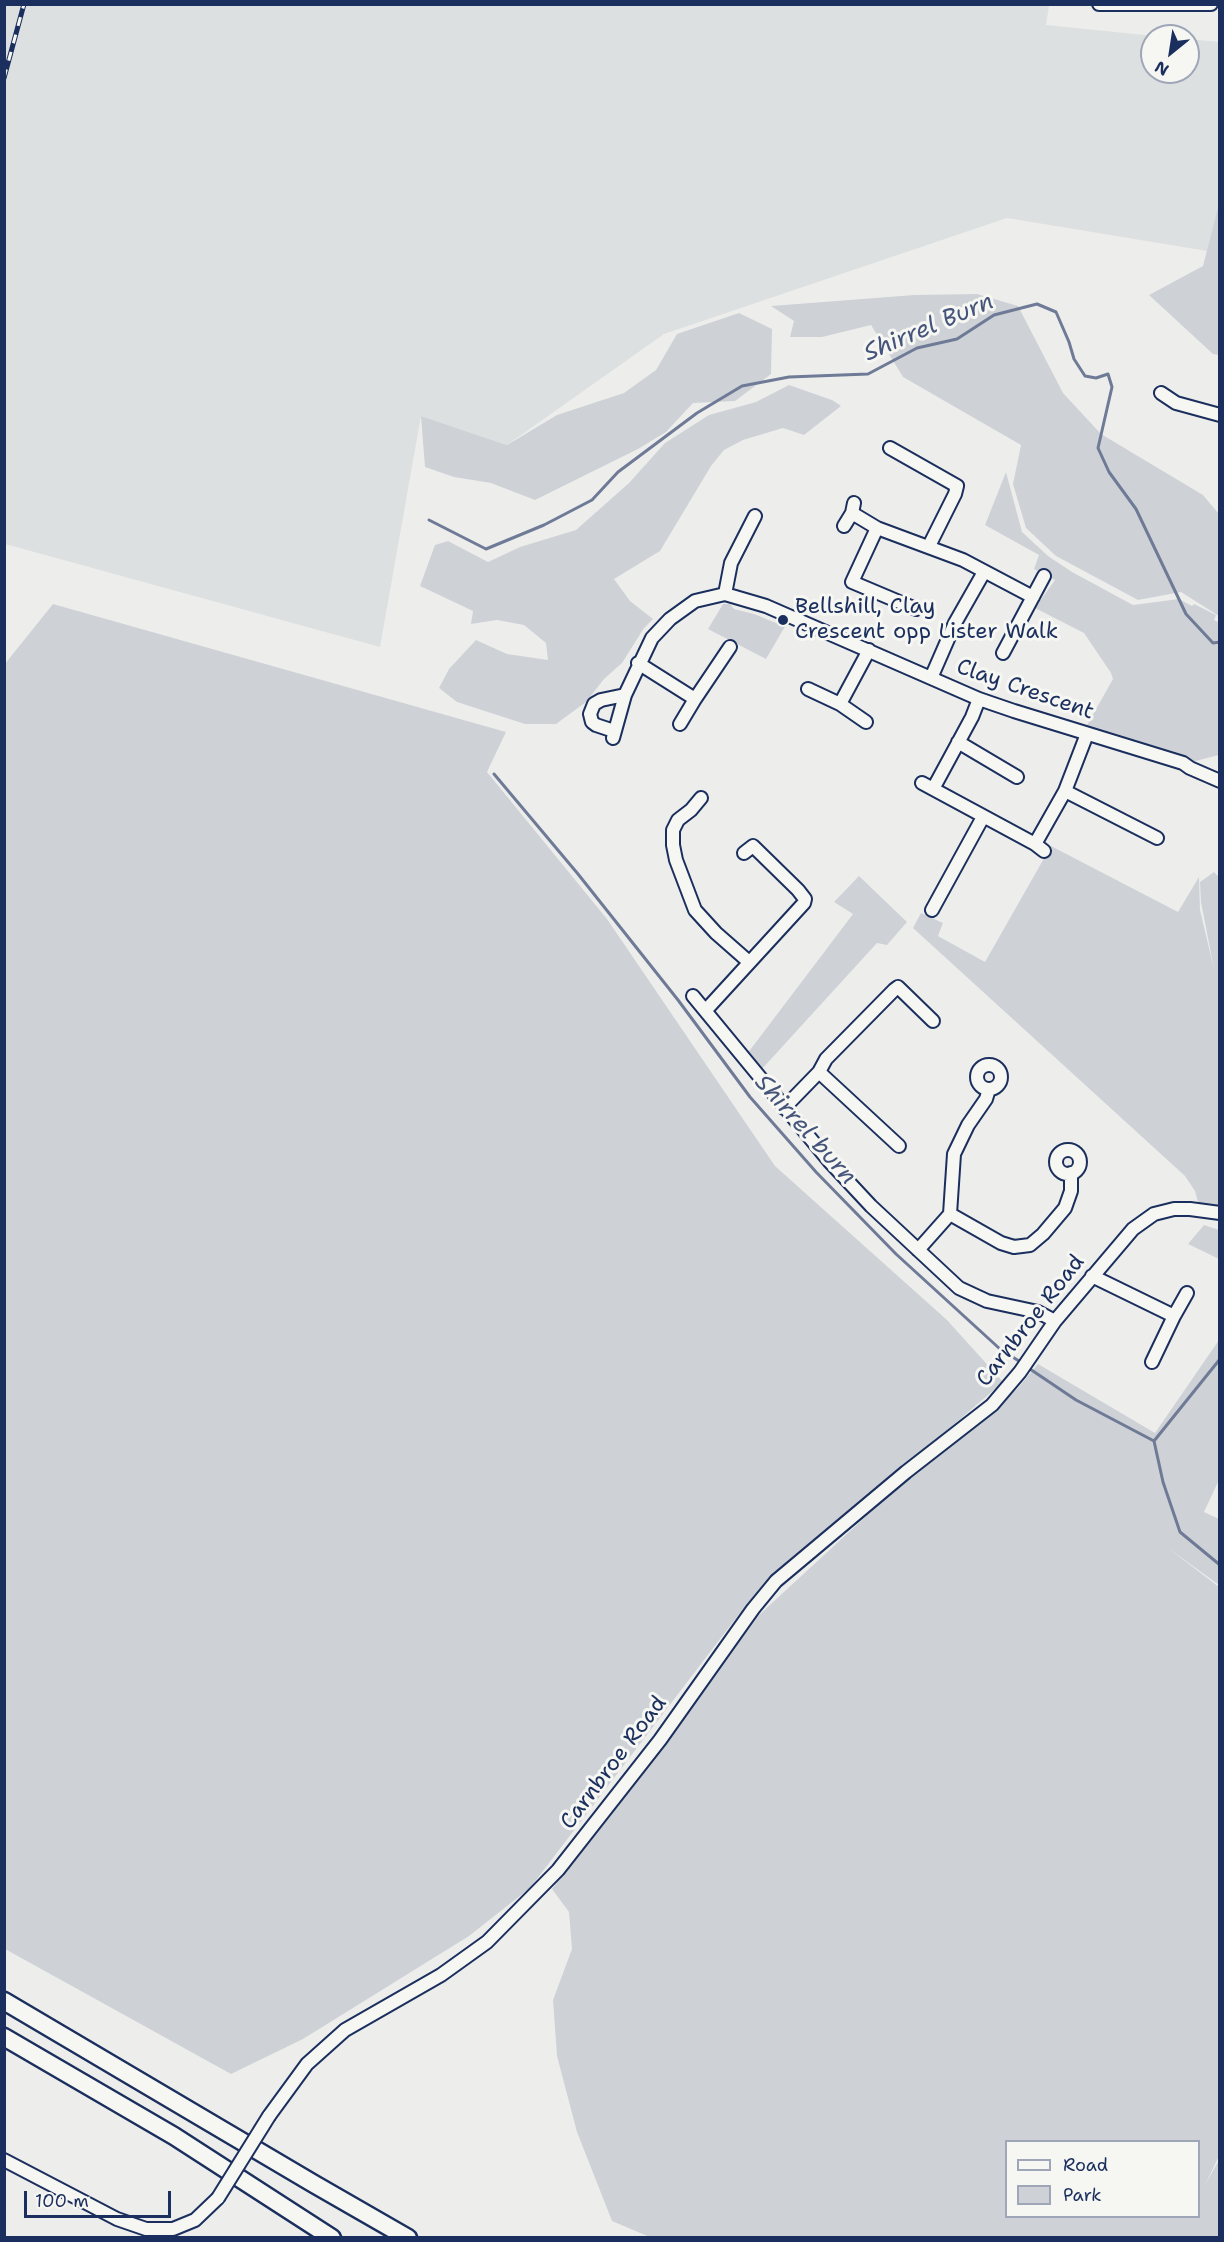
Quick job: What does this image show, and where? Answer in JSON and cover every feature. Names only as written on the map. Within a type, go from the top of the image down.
[{"type":"highway","points":[[4,2001],[408,2238]]},
{"type":"highway","points":[[4,2037],[174,2136],[332,2238]]},
{"type":"highway","points":[[314,2184],[393,2238]]},
{"type":"street","points":[[1099,4],[1211,4]]},
{"type":"street","points":[[1161,393],[1176,404],[1220,415]]},
{"type":"street","points":[[890,448],[957,486],[929,546]]},
{"type":"street","points":[[844,526],[853,508],[877,528],[963,560],[1034,597]]},
{"type":"street","points":[[725,594],[730,564],[755,516]]},
{"type":"street","points":[[877,528],[852,582],[916,609]]},
{"type":"street","points":[[931,678],[955,623],[984,572]]},
{"type":"street","points":[[1003,652],[1044,576]]},
{"type":"street","name":"Clay Crescent","points":[[625,694],[594,704],[590,714],[592,722],[614,735],[625,694],[652,638],[670,619],[694,601],[725,594],[766,606],[979,699],[1182,763],[1220,781]]},
{"type":"street","points":[[680,724],[730,647]]},
{"type":"street","points":[[840,704],[869,650]]},
{"type":"street","points":[[638,663],[695,699]]},
{"type":"street","points":[[808,689],[840,704],[866,722]]},
{"type":"street","points":[[979,699],[958,742],[928,786],[1039,848],[1065,791],[1087,734]]},
{"type":"street","points":[[958,742],[1017,777]]},
{"type":"street","points":[[1065,791],[1157,838]]},
{"type":"street","points":[[701,798],[678,820],[673,830],[676,860],[695,910],[716,933],[750,962]]},
{"type":"street","points":[[932,910],[984,817]]},
{"type":"street","points":[[706,1010],[802,907],[805,898],[753,846],[744,853]]},
{"type":"street","points":[[784,1108],[819,1072],[826,1059],[898,987],[933,1021]]},
{"type":"street","points":[[693,996],[784,1108],[871,1206],[958,1288],[987,1301],[1038,1312],[1055,1322]]},
{"type":"street","points":[[819,1072],[899,1146]]},
{"type":"street","points":[[918,1250],[950,1214],[954,1154],[968,1125],[986,1099],[989,1089]]},
{"type":"street","points":[[950,1214],[1001,1243],[1014,1247],[1030,1245],[1043,1234],[1065,1208],[1071,1191],[1071,1173]]},
{"type":"street","name":"Carnbroe Road","points":[[4,2160],[117,2219],[146,2229],[173,2229],[195,2220],[218,2198],[268,2116],[307,2064],[345,2030],[441,1975],[487,1942],[558,1870],[660,1740],[753,1609],[776,1581],[906,1472],[992,1405],[1020,1372],[1055,1322],[1133,1229],[1154,1214],[1174,1209],[1220,1213]]},
{"type":"street","points":[[1092,1276],[1174,1316]]},
{"type":"street","points":[[1152,1362],[1186,1293]]},
{"type":"shaded area","points":[[4,5],[1044,5],[1049,6],[1046,25],[1140,34],[1140,84],[1200,84],[1200,40],[1219,42],[1219,203],[1207,251],[1007,218],[664,334],[507,445],[421,416],[380,647],[5,544]]},
{"type":"green space","points":[[1219,203],[1219,355],[1213,354],[1149,295],[1203,266]]},
{"type":"green space","points":[[977,294],[1018,306],[1063,393],[1101,434],[1203,495],[1219,514],[1219,616],[1181,592],[1138,600],[1056,556],[1026,528],[1013,484],[1021,445],[903,377],[871,325],[822,337],[790,337],[794,321],[771,306],[914,295]]},
{"type":"green space","points":[[739,313],[772,329],[771,374],[735,401],[693,403],[666,432],[638,449],[535,500],[491,483],[454,477],[425,467],[421,416],[507,445],[557,415],[624,393],[656,370],[677,334]]},
{"type":"green space","points":[[789,385],[832,400],[841,406],[804,435],[783,428],[743,440],[724,450],[711,466],[660,551],[614,579],[630,601],[653,619],[644,628],[622,663],[604,679],[586,702],[556,724],[525,724],[457,702],[439,688],[449,669],[476,640],[507,654],[548,660],[546,643],[524,625],[497,620],[471,624],[473,611],[420,586],[435,545],[448,541],[488,562],[520,547],[576,530],[629,483],[665,443],[709,415],[756,402]]},
{"type":"green space","points":[[1006,472],[1022,532],[1048,556],[1072,572],[1133,605],[1179,599],[1216,615],[1214,620],[1220,623],[1219,755],[1180,765],[1082,734],[1113,679],[1084,633],[1035,608],[1055,580],[1034,569],[1039,555],[985,525]]},
{"type":"green space","points":[[53,604],[506,732],[487,772],[607,919],[775,1166],[947,1320],[1003,1382],[746,1605],[530,1888],[469,1936],[303,2039],[231,2074],[5,1949],[4,665]]},
{"type":"green space","points":[[723,604],[730,604],[734,609],[776,623],[787,623],[766,659],[708,629]]},
{"type":"green space","points":[[1051,846],[1178,912],[1199,877],[1200,910],[1214,969],[1201,902],[1200,882],[1214,872],[1220,878],[1219,1209],[1199,1206],[1195,1191],[1185,1176],[913,928],[921,913],[943,923],[938,936],[985,962]]},
{"type":"green space","points":[[859,876],[907,922],[887,945],[877,943],[761,1070],[747,1054],[853,914],[834,902]]},
{"type":"green space","points":[[1204,1225],[1219,1230],[1219,1259],[1188,1244]]},
{"type":"green space","points":[[1219,1340],[1219,1480],[1204,1512],[1219,1519],[1219,1585],[1168,1548],[1219,1587],[1220,2154],[1205,2185],[1219,2160],[1219,2237],[1167,2237],[1172,2231],[1166,2238],[652,2238],[612,2221],[577,2132],[557,2056],[553,2000],[572,1949],[569,1912],[552,1889],[665,1744],[759,1615],[888,1496],[1017,1389],[1038,1364],[1155,1433]]},
{"type":"waterway","name":"Shirrel Burn","points":[[429,520],[486,549],[544,525],[592,500],[618,472],[697,413],[742,386],[789,377],[868,374],[917,348],[957,339],[994,315],[1037,304],[1056,312],[1074,359],[1085,376],[1096,378],[1108,374],[1112,387],[1098,448],[1109,472],[1136,509],[1186,614],[1213,643],[1220,642]]},
{"type":"waterway","name":"Shirrel burn","points":[[494,774],[578,874],[678,1000],[750,1097],[816,1172],[896,1254],[1000,1349],[1022,1363]]},
{"type":"waterway","name":"Shirrel Burn","points":[[1220,1359],[1154,1441],[1163,1482],[1180,1532],[1220,1565]]},
{"type":"waterway","name":"Shirrel burn","points":[[1027,1367],[1076,1400],[1154,1441]]},
{"type":"railway","points":[[4,78],[24,4]]},
{"type":"place","name":"Bellshill, Clay Crescent opp Lister Walk","points":[[783,620]]}]
